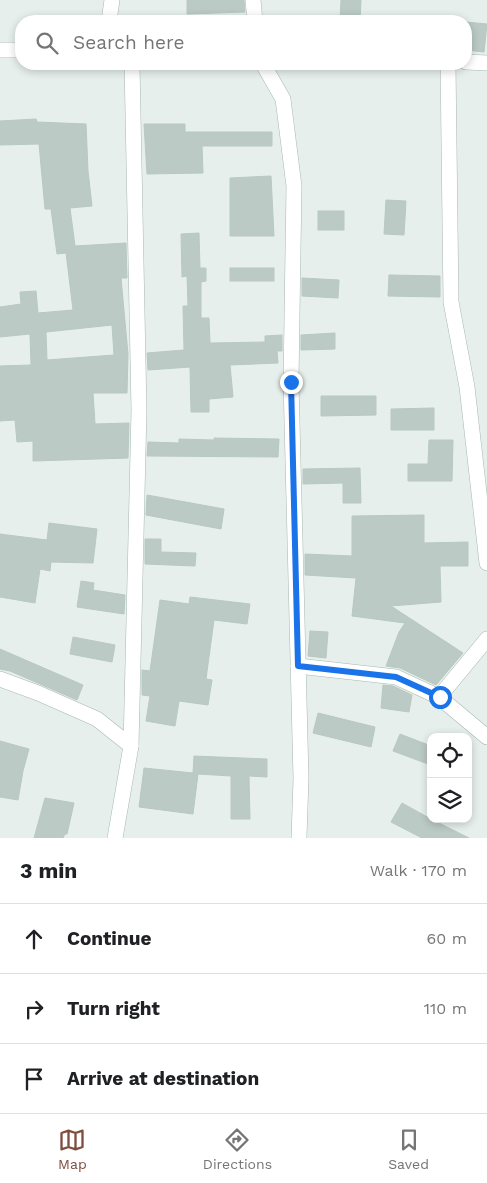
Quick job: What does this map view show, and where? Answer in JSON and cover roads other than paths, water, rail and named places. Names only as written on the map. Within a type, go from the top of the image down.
[{"type":"street","points":[[110,15],[112,0]]},
{"type":"street","points":[[254,0],[255,15]]},
{"type":"street","points":[[0,50],[15,50]]},
{"type":"street","points":[[472,62],[487,63]]},
{"type":"street","points":[[115,838],[132,746],[139,410],[132,70]]},
{"type":"street","points":[[266,70],[283,100],[294,186],[291,382],[302,778],[299,838]]},
{"type":"street","points":[[448,70],[450,302],[467,386],[487,562]]},
{"type":"street","points":[[440,697],[487,639]]},
{"type":"street","points":[[298,666],[396,677],[440,697],[487,737]]},
{"type":"street","points":[[0,679],[98,719],[132,746]]}]
